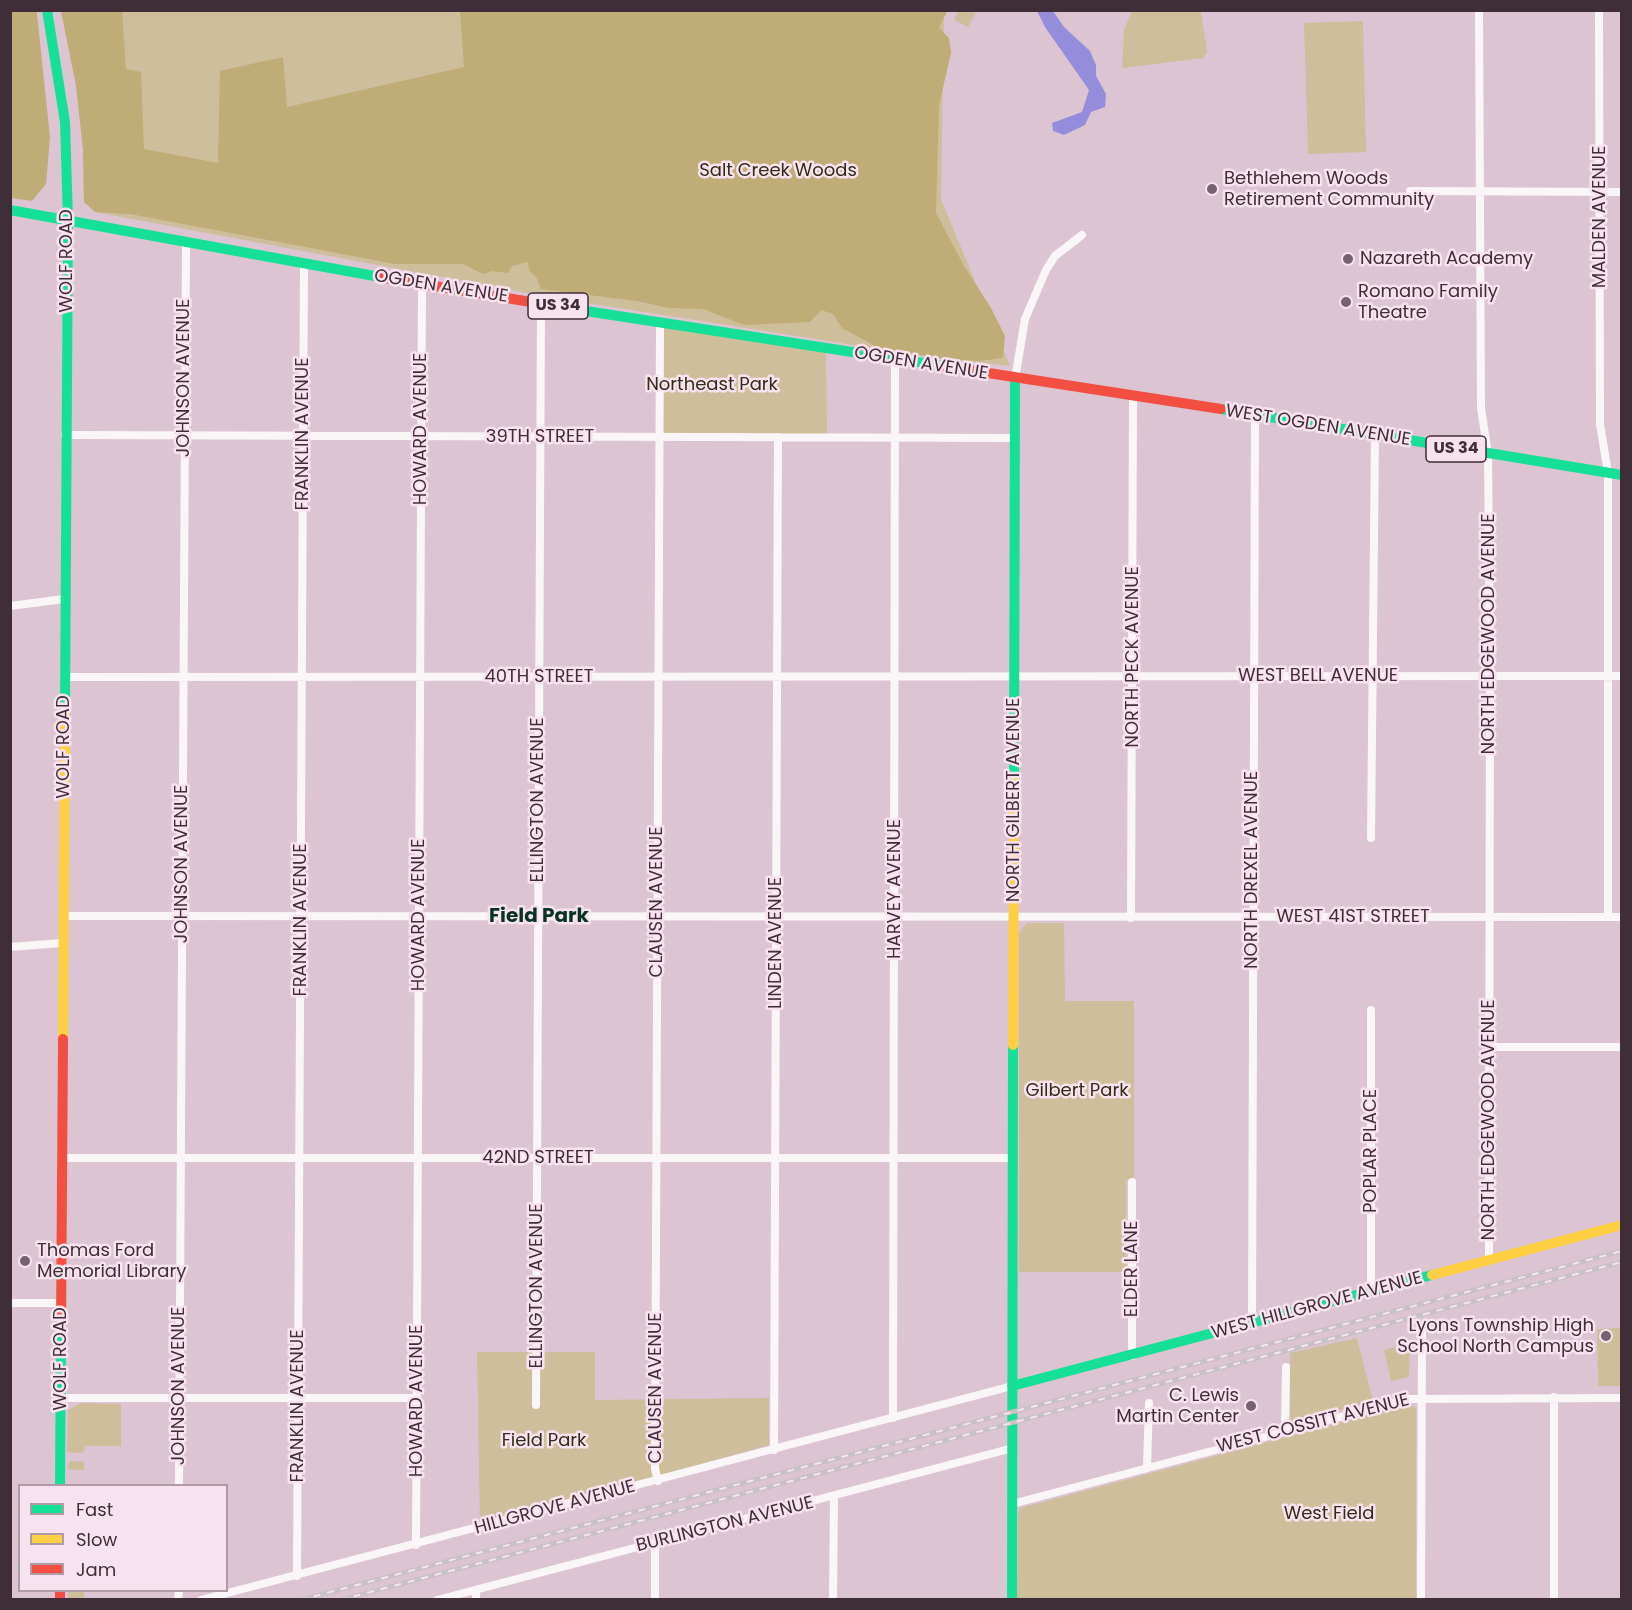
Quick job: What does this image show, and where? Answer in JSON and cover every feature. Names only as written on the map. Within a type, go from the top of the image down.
[{"type":"main road","name":"WOLF ROAD","points":[[47,10],[65,122],[69,220],[65,435],[60,1484]]},
{"type":"main road","name":"OGDEN AVENUE","points":[[10,210],[422,285],[1015,379]]},
{"type":"main road","name":"WEST OGDEN AVENUE","points":[[1015,379],[1255,415],[1622,475]]},
{"type":"main road","name":"NORTH GILBERT AVENUE","points":[[1012,1599],[1015,379]]},
{"type":"main road","name":"WEST HILLGROVE AVENUE","points":[[1012,1386],[1252,1325],[1489,1259],[1622,1225]]},
{"type":"street","name":"NORTH EDGEWOOD AVENUE","points":[[1479,10],[1481,408],[1488,454],[1490,676],[1489,1259]]},
{"type":"street","name":"MALDEN AVENUE","points":[[1599,10],[1600,424],[1608,473],[1608,917]]},
{"type":"street","points":[[1410,191],[1622,192]]},
{"type":"street","name":"NORTH GILBERT AVENUE","points":[[1015,379],[1025,319],[1046,270],[1055,256],[1082,235]]},
{"type":"street","name":"JOHNSON AVENUE","points":[[179,1484],[186,243]]},
{"type":"street","name":"FRANKLIN AVENUE","points":[[297,1576],[304,264]]},
{"type":"street","name":"HOWARD AVENUE","points":[[416,1545],[422,285]]},
{"type":"street","name":"ELLINGTON AVENUE","points":[[536,1405],[541,303]]},
{"type":"street","name":"CLAUSEN AVENUE","points":[[658,1481],[655,1469],[660,323]]},
{"type":"street","name":"HARVEY AVENUE","points":[[893,1418],[895,360]]},
{"type":"street","name":"NORTH PECK AVENUE","points":[[1131,918],[1133,397]]},
{"type":"street","name":"NORTH DREXEL AVENUE","points":[[1252,1325],[1252,676],[1255,415]]},
{"type":"street","points":[[1371,838],[1375,434]]},
{"type":"street","name":"39TH STREET","points":[[65,435],[1015,438]]},
{"type":"street","name":"LINDEN AVENUE","points":[[774,1450],[778,437]]},
{"type":"street","points":[[10,606],[64,599]]},
{"type":"street","name":"WEST BELL AVENUE","points":[[1014,678],[1622,676]]},
{"type":"street","name":"40TH STREET","points":[[64,677],[1014,678]]},
{"type":"street","name":"WEST 41ST STREET","points":[[63,916],[300,918],[1622,917]]},
{"type":"street","points":[[10,946],[62,943]]},
{"type":"street","name":"POPLAR PLACE","points":[[1371,1010],[1371,1291]]},
{"type":"street","points":[[1489,1047],[1622,1047]]},
{"type":"street","name":"42ND STREET","points":[[62,1158],[1013,1158]]},
{"type":"street","name":"ELDER LANE","points":[[1132,1182],[1132,1356]]},
{"type":"street","points":[[10,1303],[61,1303]]},
{"type":"street","points":[[1421,1599],[1422,1331]]},
{"type":"street","points":[[1285,1431],[1286,1367]]},
{"type":"street","name":"HILLGROVE AVENUE","points":[[201,1599],[416,1545],[1012,1386]]},
{"type":"street","name":"WEST COSSITT AVENUE","points":[[1012,1504],[1422,1397],[1622,1398]]},
{"type":"street","points":[[1554,1397],[1554,1599]]},
{"type":"street","points":[[61,1398],[417,1398]]},
{"type":"street","points":[[1148,1467],[1149,1403]]},
{"type":"street","name":"BURLINGTON AVENUE","points":[[436,1599],[834,1497],[1013,1448]]},
{"type":"street","points":[[833,1599],[834,1497]]},
{"type":"street","points":[[655,1543],[655,1599]]},
{"type":"street","points":[[476,1590],[476,1599]]},
{"type":"green space","points":[[11,10],[36,11],[37,14],[50,137],[46,184],[32,201],[11,198]]},
{"type":"green space","points":[[959,10],[976,12],[968,27],[954,20]]},
{"type":"green space","name":"Salt Creek Woods","points":[[61,11],[944,11],[941,199],[1010,366],[936,358],[543,296],[95,212],[84,202],[83,149],[76,85]]},
{"type":"green space","name":"Salt Creek Woods","points":[[61,11],[122,11],[126,69],[141,72],[144,149],[218,163],[220,71],[283,57],[287,107],[464,67],[460,11],[947,11],[939,28],[949,38],[951,53],[939,105],[936,213],[1005,336],[1003,358],[979,361],[936,358],[877,347],[842,328],[833,314],[821,310],[810,322],[744,325],[703,309],[669,308],[637,301],[541,289],[537,278],[529,270],[528,262],[512,266],[508,273],[492,271],[483,274],[463,264],[395,264],[130,214],[95,212],[84,202],[83,149],[76,85]]},
{"type":"green space","points":[[1132,11],[1201,11],[1207,52],[1203,58],[1122,68],[1124,30]]},
{"type":"green space","points":[[1363,21],[1366,152],[1308,154],[1304,23]]},
{"type":"green space","name":"Northeast Park","points":[[664,327],[826,352],[827,435],[662,435]]},
{"type":"green space","name":"Gilbert Park","points":[[1027,923],[1064,923],[1065,1001],[1134,1001],[1134,1180],[1126,1180],[1126,1272],[1019,1272],[1019,933]]},
{"type":"green space","points":[[1621,1328],[1621,1386],[1598,1386],[1597,1329]]},
{"type":"green space","points":[[1357,1338],[1373,1401],[1297,1422],[1292,1421],[1290,1416],[1290,1353]]},
{"type":"green space","points":[[1410,1343],[1409,1377],[1391,1381],[1384,1350]]},
{"type":"green space","name":"Field Park","points":[[477,1352],[595,1352],[595,1400],[769,1398],[769,1445],[480,1526]]},
{"type":"green space","points":[[81,1403],[121,1404],[121,1446],[85,1446],[84,1452],[81,1453],[67,1452],[68,1410]]},
{"type":"green space","name":"West Field","points":[[1410,1404],[1416,1408],[1416,1599],[1017,1599],[1018,1514],[1020,1508]]},
{"type":"green space","points":[[70,1461],[84,1462],[84,1470],[70,1470],[67,1468]]},
{"type":"green space","points":[[68,1592],[84,1592],[84,1598],[120,1599],[68,1599]]},
{"type":"shaded area","points":[[1037,11],[1053,11],[1064,27],[1090,51],[1096,65],[1096,76],[1106,94],[1105,107],[1091,112],[1085,125],[1064,135],[1053,131],[1052,123],[1082,112],[1089,90],[1045,27]]},
{"type":"railway","points":[[300,1600],[1622,1251]]},
{"type":"railway","points":[[340,1600],[1622,1262]]},
{"type":"traffic: fast","points":[[47,10],[65,122],[68,220],[65,710]]},
{"type":"traffic: fast","points":[[10,210],[380,277]]},
{"type":"traffic: fast","points":[[573,309],[943,366]]},
{"type":"traffic: fast","points":[[1014,782],[1015,379]]},
{"type":"traffic: fast","points":[[1221,409],[1622,475]]},
{"type":"traffic: fast","points":[[1012,1600],[1013,1045]]},
{"type":"traffic: fast","points":[[1012,1386],[1432,1275]]},
{"type":"traffic: fast","points":[[60,1484],[61,1329]]},
{"type":"traffic: slow","points":[[63,1039],[65,710]]},
{"type":"traffic: slow","points":[[1013,1045],[1014,782]]},
{"type":"traffic: slow","points":[[1432,1275],[1622,1225]]},
{"type":"traffic: jam","points":[[380,277],[573,309]]},
{"type":"traffic: jam","points":[[943,366],[1221,409]]},
{"type":"traffic: jam","points":[[61,1329],[63,1039]]},
{"type":"traffic: jam","points":[[60,1592],[60,1600]]},
{"type":"place","name":"Bethlehem Woods Retirement Community","points":[[1212,189]]},
{"type":"place","name":"Nazareth Academy","points":[[1348,259]]},
{"type":"place","name":"Romano Family Theatre","points":[[1346,302]]},
{"type":"place","name":"Thomas Ford Memorial Library","points":[[25,1261]]},
{"type":"place","name":"Lyons Township High School North Campus","points":[[1606,1336]]},
{"type":"place","name":"C. Lewis Martin Center","points":[[1251,1406]]},
{"type":"district","name":"Field Park","points":[[539,917]]}]
